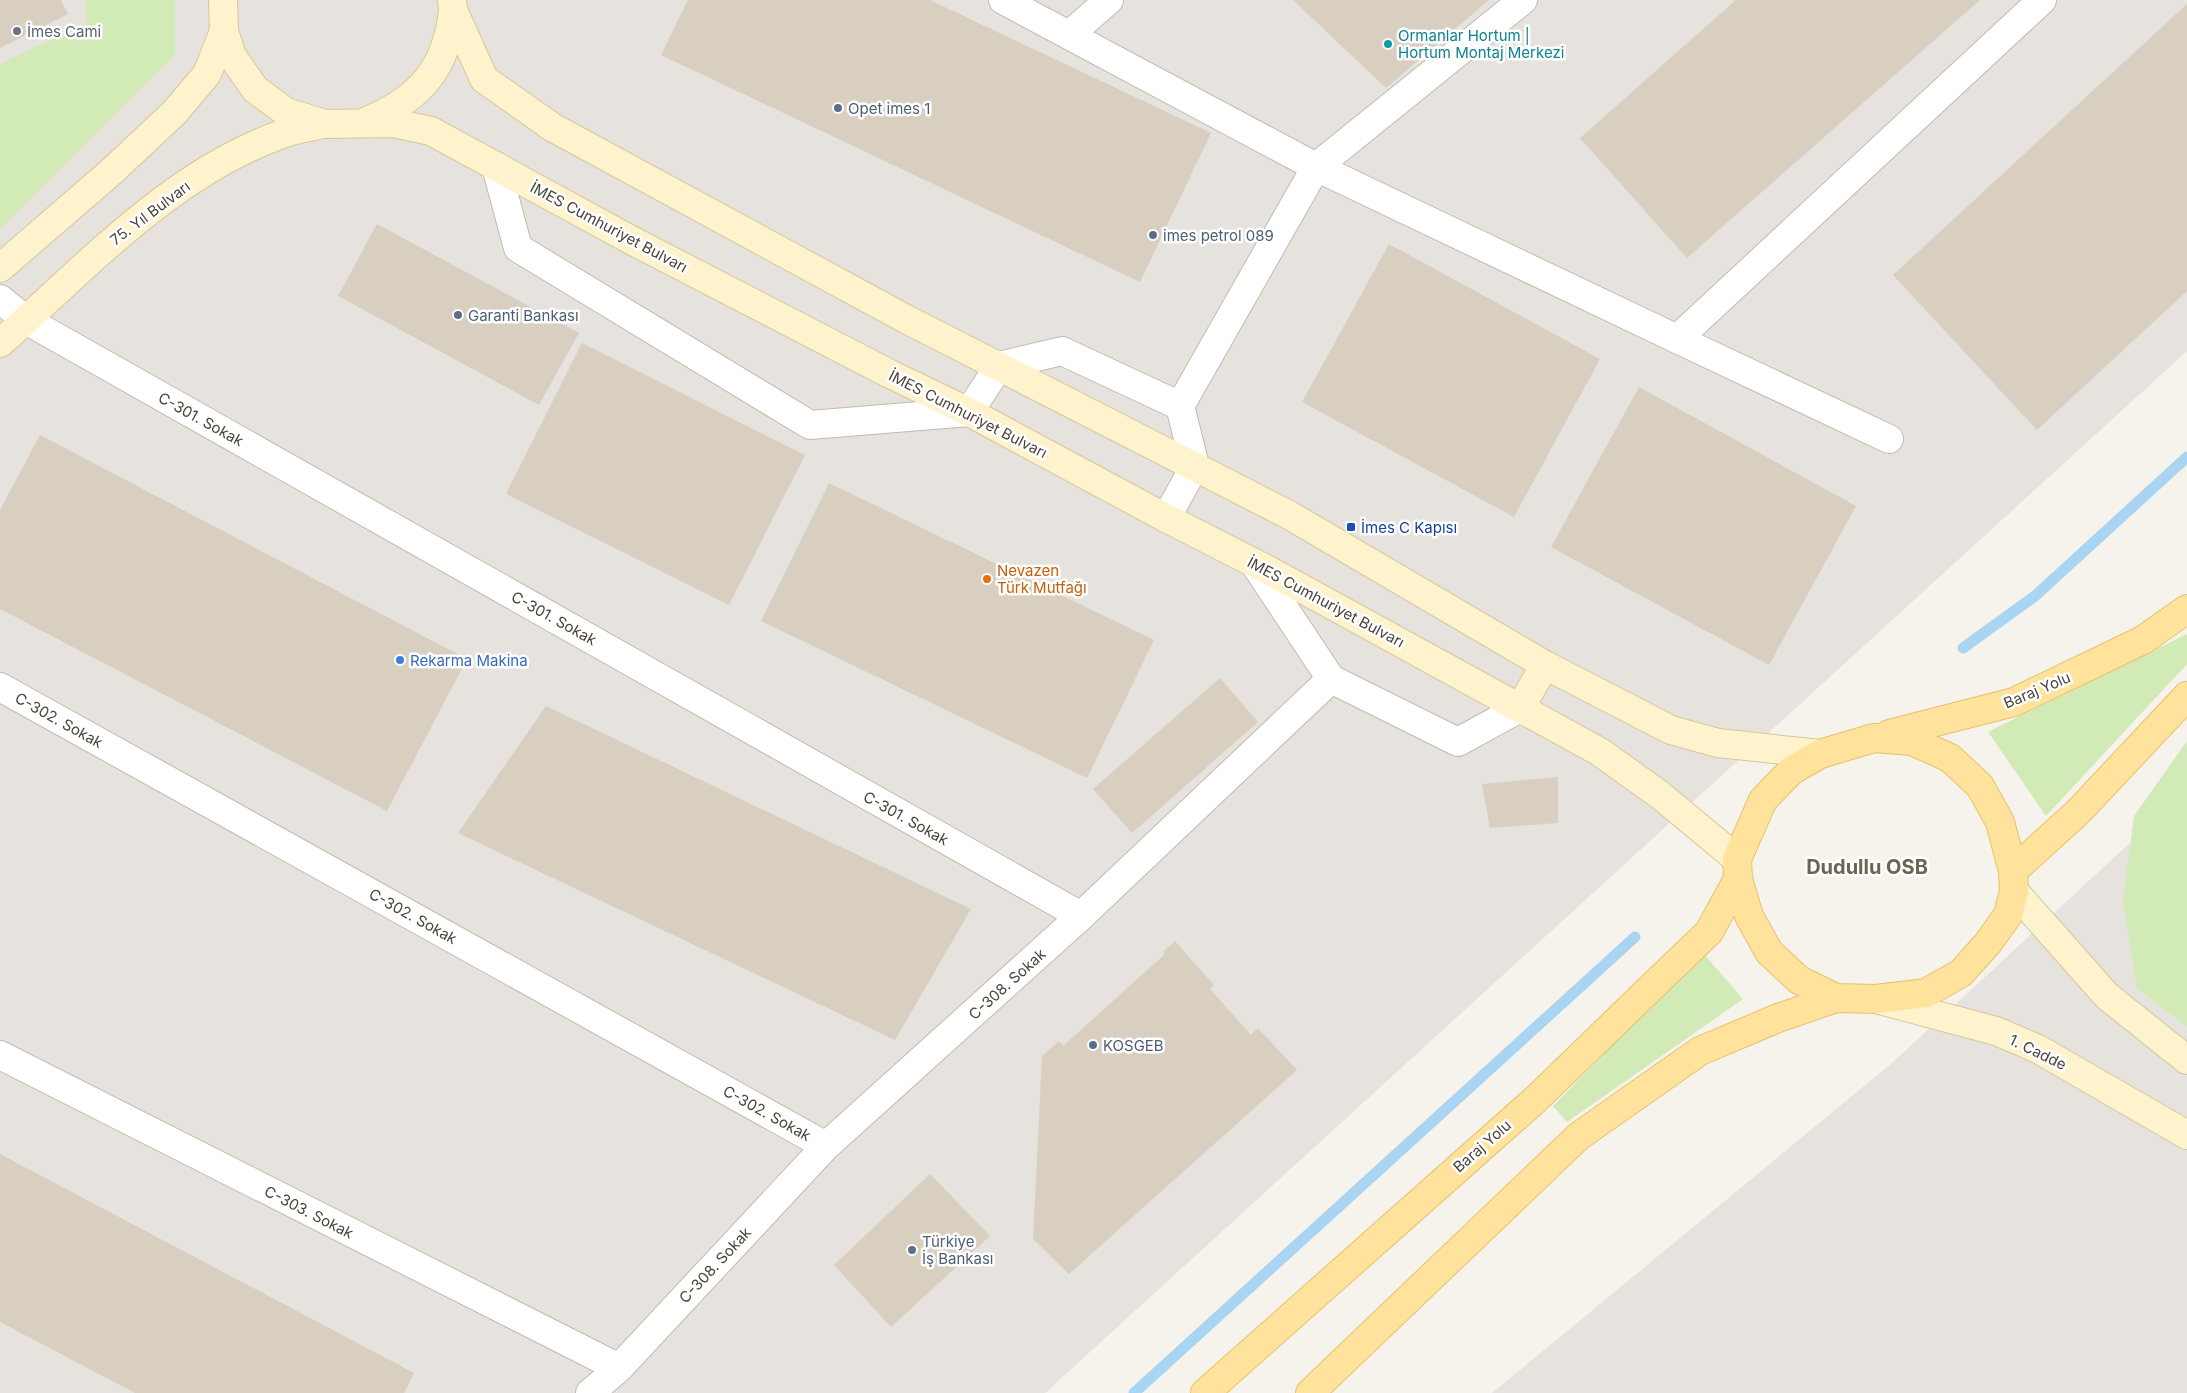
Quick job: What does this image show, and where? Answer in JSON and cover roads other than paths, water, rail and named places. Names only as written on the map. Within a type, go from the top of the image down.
[{"type":"main road","name":"Baraj Yolu","points":[[1205,1393],[1536,1099],[1709,932],[1737,869],[1763,800],[1791,771],[1820,754],[2014,702],[2143,640],[2187,609]]},
{"type":"main road","points":[[2013,881],[2187,696]]},
{"type":"main road","points":[[1310,1393],[1579,1136],[1700,1051],[1778,1018],[1836,998],[1876,999],[1926,992],[1961,973],[1988,943],[2008,915],[2013,881],[2000,822],[1980,786],[1950,758],[1912,741],[1874,738]]},
{"type":"main road","points":[[1737,869],[1749,916],[1769,952],[1799,980],[1836,998]]},
{"type":"street","name":"İMES Cumhuriyet Bulvarı","points":[[223,0],[224,31],[232,56],[254,89],[286,112],[325,124],[394,123],[431,131],[648,249],[881,370],[970,412],[1166,518],[1254,562],[1600,752],[1660,795],[1737,869]]},
{"type":"street","points":[[1003,0],[1316,167],[1889,439]]},
{"type":"street","points":[[1069,35],[1109,0]]},
{"type":"street","points":[[1166,518],[1194,466],[1180,406],[1316,167],[1522,0]]},
{"type":"street","points":[[1677,339],[2042,0]]},
{"type":"street","points":[[363,123],[390,112],[418,92],[439,66],[451,34],[453,5]]},
{"type":"street","points":[[453,5],[484,79],[552,127],[904,318],[1289,515],[1546,665],[1671,730],[1718,743],[1820,754]]},
{"type":"street","points":[[0,268],[111,172],[174,113],[207,74],[224,31]]},
{"type":"street","name":"75. Yıl Bulvarı","points":[[0,343],[134,222],[216,164],[283,134],[325,124]]},
{"type":"street","points":[[496,166],[518,248],[810,424],[970,412],[1000,366],[1062,351],[1180,406]]},
{"type":"street","name":"C-301. Sokak","points":[[0,299],[26,320],[1081,916]]},
{"type":"street","points":[[1254,562],[1330,680],[1458,742],[1520,708],[1546,665]]},
{"type":"street","name":"C-308. Sokak","points":[[590,1393],[618,1368],[826,1146],[1081,916],[1330,680]]},
{"type":"street","name":"C-302. Sokak","points":[[0,687],[826,1146]]},
{"type":"street","points":[[2013,881],[2107,996],[2187,1060]]},
{"type":"street","name":"1. Cadde","points":[[1876,999],[1996,1032],[2038,1049],[2187,1135]]},
{"type":"street","name":"C-303. Sokak","points":[[0,1056],[618,1368]]},
{"type":"waterway","points":[[1963,648],[2035,596],[2187,457]]},
{"type":"waterway","points":[[1134,1393],[1635,937]]},
{"type":"place","name":"İmes Cami","points":[[17,31]]},
{"type":"place","name":"Ormanlar Hortum | Hortum Montaj Merkezi","points":[[1388,44]]},
{"type":"place","name":"Opet imes 1","points":[[838,108]]},
{"type":"place","name":"imes petrol 089","points":[[1153,235]]},
{"type":"place","name":"Garanti Bankası","points":[[458,315]]},
{"type":"place","name":"İmes C Kapısı","points":[[1351,527]]},
{"type":"place","name":"Nevazen Türk Mutfağı","points":[[987,579]]},
{"type":"place","name":"Rekarma Makina","points":[[400,660]]},
{"type":"place","name":"KOSGEB","points":[[1093,1045]]},
{"type":"place","name":"Türkiye İş Bankası","points":[[912,1250]]},
{"type":"district","name":"Dudullu OSB","points":[[1867,867]]}]
